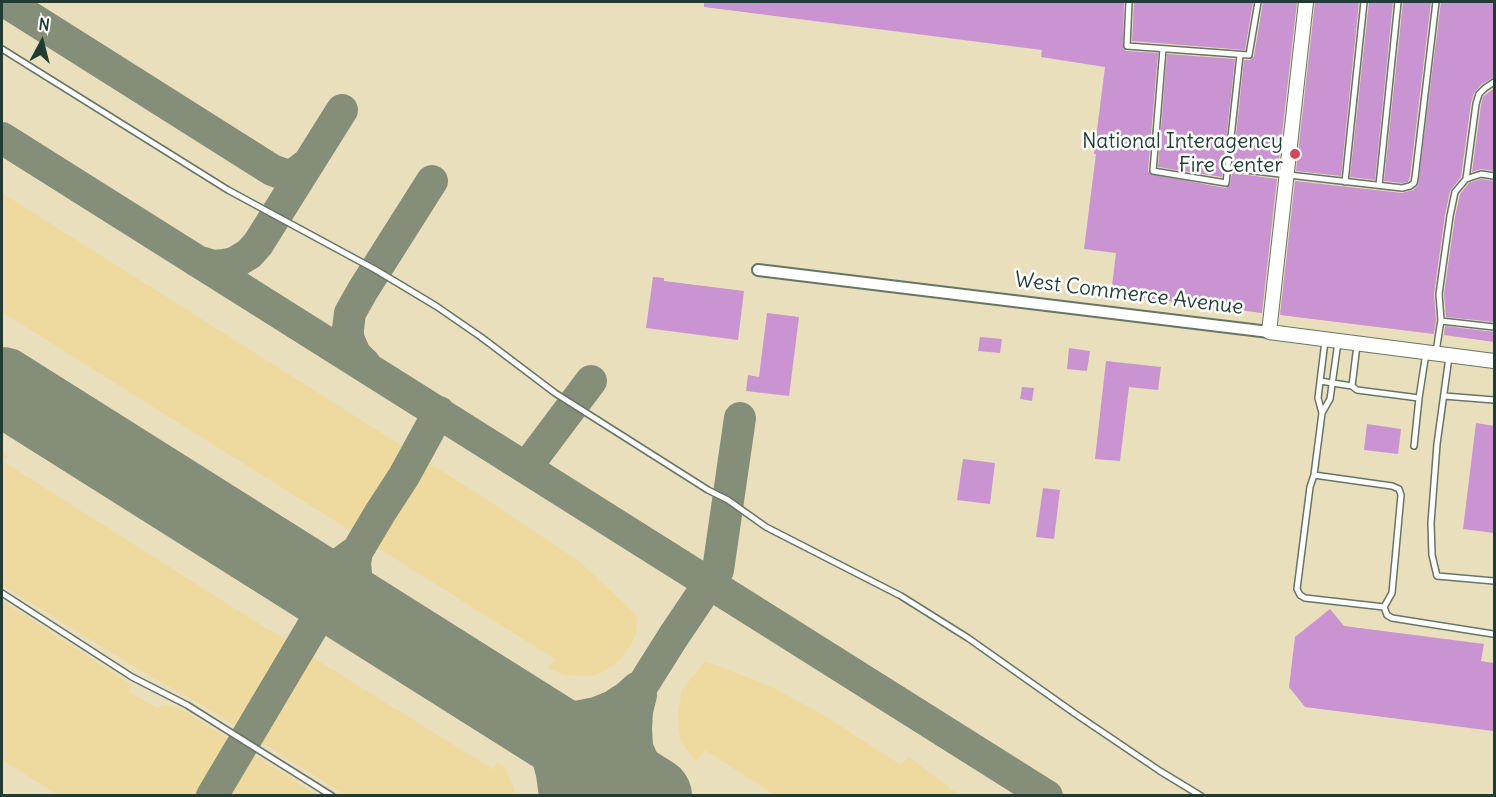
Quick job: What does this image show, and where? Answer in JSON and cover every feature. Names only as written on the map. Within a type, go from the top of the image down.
[{"type":"street","points":[[1269,332],[1306,2]]},
{"type":"street","name":"West Commerce Avenue","points":[[758,270],[1494,361]]},
{"type":"lane","points":[[1130,2],[1127,46],[1249,56],[1258,2]]},
{"type":"lane","points":[[1345,182],[1364,2]]},
{"type":"lane","points":[[1379,185],[1398,2]]},
{"type":"lane","points":[[1228,168],[1402,188],[1414,183],[1436,2]]},
{"type":"lane","points":[[2,49],[228,190],[376,270],[436,306],[555,393],[766,527],[901,596],[968,638],[1086,722],[1201,795]]},
{"type":"lane","points":[[1163,49],[1153,171],[1226,183],[1240,55]]},
{"type":"lane","points":[[1414,446],[1419,398],[1437,354],[1441,321],[1439,294],[1455,192],[1466,178],[1479,94],[1494,82]]},
{"type":"lane","points":[[1466,178],[1481,174],[1494,176]]},
{"type":"lane","points":[[1441,321],[1494,327]]},
{"type":"lane","points":[[1322,413],[1318,399],[1320,381],[1332,340]]},
{"type":"lane","points":[[1332,340],[1330,399],[1322,413],[1314,475],[1310,487],[1298,589],[1300,595],[1305,598],[1384,607]]},
{"type":"lane","points":[[1352,386],[1357,343]]},
{"type":"lane","points":[[1437,354],[1444,396],[1437,444],[1431,523],[1432,555],[1437,576],[1494,581]]},
{"type":"lane","points":[[1320,381],[1352,386],[1357,390],[1419,398]]},
{"type":"lane","points":[[1444,396],[1494,400]]},
{"type":"lane","points":[[1314,475],[1392,486],[1399,489],[1401,495],[1392,593],[1384,607]]},
{"type":"lane","points":[[2,593],[132,678],[187,705],[332,795]]},
{"type":"lane","points":[[1384,607],[1387,615],[1392,618],[1493,634]]},
{"type":"sand","points":[[2,193],[486,499],[580,562],[637,616],[636,634],[620,660],[601,673],[590,676],[564,675],[548,668],[555,659],[2,312]]},
{"type":"sand","points":[[2,451],[9,454],[4,462],[261,625],[494,770],[497,762],[506,768],[516,795],[345,795],[217,714],[133,666],[2,585]]},
{"type":"sand","points":[[2,601],[132,685],[129,692],[157,708],[165,705],[181,709],[317,795],[58,795],[2,760]]},
{"type":"sand","points":[[705,661],[772,687],[820,713],[901,765],[909,757],[959,795],[775,795],[705,750],[696,762],[681,742],[678,713],[682,690]]},
{"type":"building","points":[[704,2],[1124,2],[1123,49],[1158,53],[1148,171],[1150,174],[1225,188],[1230,185],[1232,173],[1277,179],[1262,313],[1111,294],[1116,253],[1084,249],[1105,67],[1041,57],[1042,50],[704,7]]},
{"type":"building","points":[[1134,2],[1253,2],[1245,50],[1132,41]]},
{"type":"building","points":[[1263,2],[1297,2],[1278,169],[1233,164],[1244,60],[1250,60],[1254,56]]},
{"type":"building","points":[[1315,2],[1359,2],[1341,176],[1296,171]]},
{"type":"building","points":[[1369,2],[1393,2],[1375,180],[1350,177]]},
{"type":"building","points":[[1403,2],[1431,2],[1410,177],[1408,182],[1402,183],[1384,181]]},
{"type":"building","points":[[1441,2],[1494,2],[1494,77],[1482,84],[1474,93],[1461,177],[1450,191],[1434,294],[1436,320],[1434,334],[1280,315],[1295,181],[1402,193],[1413,190],[1418,185]]},
{"type":"building","points":[[1167,54],[1235,59],[1222,177],[1158,167]]},
{"type":"building","points":[[1494,88],[1494,171],[1481,169],[1472,172],[1483,97]]},
{"type":"building","points":[[1481,179],[1494,181],[1494,322],[1446,317],[1444,294],[1460,194],[1469,183]]},
{"type":"building","points":[[653,277],[664,278],[664,281],[744,291],[738,340],[646,328]]},
{"type":"building","points":[[767,313],[799,317],[789,396],[746,391],[748,375],[759,377]]},
{"type":"building","points":[[1445,326],[1494,332],[1494,342],[1444,335]]},
{"type":"building","points":[[980,337],[1002,339],[1000,353],[978,351]]},
{"type":"building","points":[[1069,348],[1090,351],[1087,371],[1067,369]]},
{"type":"building","points":[[1106,361],[1161,367],[1158,390],[1129,387],[1120,461],[1095,459]]},
{"type":"building","points":[[1022,387],[1034,388],[1032,401],[1020,399]]},
{"type":"building","points":[[1476,423],[1494,426],[1494,533],[1463,529]]},
{"type":"building","points":[[1367,424],[1401,429],[1398,454],[1364,450]]},
{"type":"building","points":[[963,459],[995,463],[990,504],[957,500]]},
{"type":"building","points":[[1043,488],[1060,490],[1054,539],[1036,537]]},
{"type":"building","points":[[1330,609],[1344,626],[1484,644],[1481,661],[1494,663],[1493,731],[1305,707],[1289,687],[1295,637]]},
{"type":"taxiway","points":[[6,2],[272,170],[289,175],[296,173],[309,163]]},
{"type":"taxiway","points":[[197,261],[214,266],[224,265],[234,263],[249,254],[258,244],[342,110]]},
{"type":"taxiway","points":[[2,138],[1047,796]]},
{"type":"taxiway","points":[[365,364],[355,354],[348,338],[350,313],[432,181]]},
{"type":"taxiway","points":[[517,462],[524,463],[534,457],[591,381]]},
{"type":"taxiway","points":[[212,796],[404,476],[439,412]]},
{"type":"taxiway","points":[[573,796],[718,570],[740,418]]},
{"type":"taxiway","points":[[357,551],[355,563],[360,595],[380,624]]},
{"type":"taxiway","points":[[279,561],[315,570],[327,569],[335,567],[357,551]]},
{"type":"taxiway","points":[[518,711],[545,717],[571,718],[596,713],[613,706],[637,688]]},
{"type":"taxiway","points":[[641,695],[637,711],[637,747],[650,777],[662,796]]},
{"type":"taxiway","points":[[518,711],[537,733],[547,755],[555,796]]},
{"type":"runway","points":[[2,386],[653,796]]},
{"type":"place","name":"National Interagency Fire Center","points":[[1295,154]]}]
